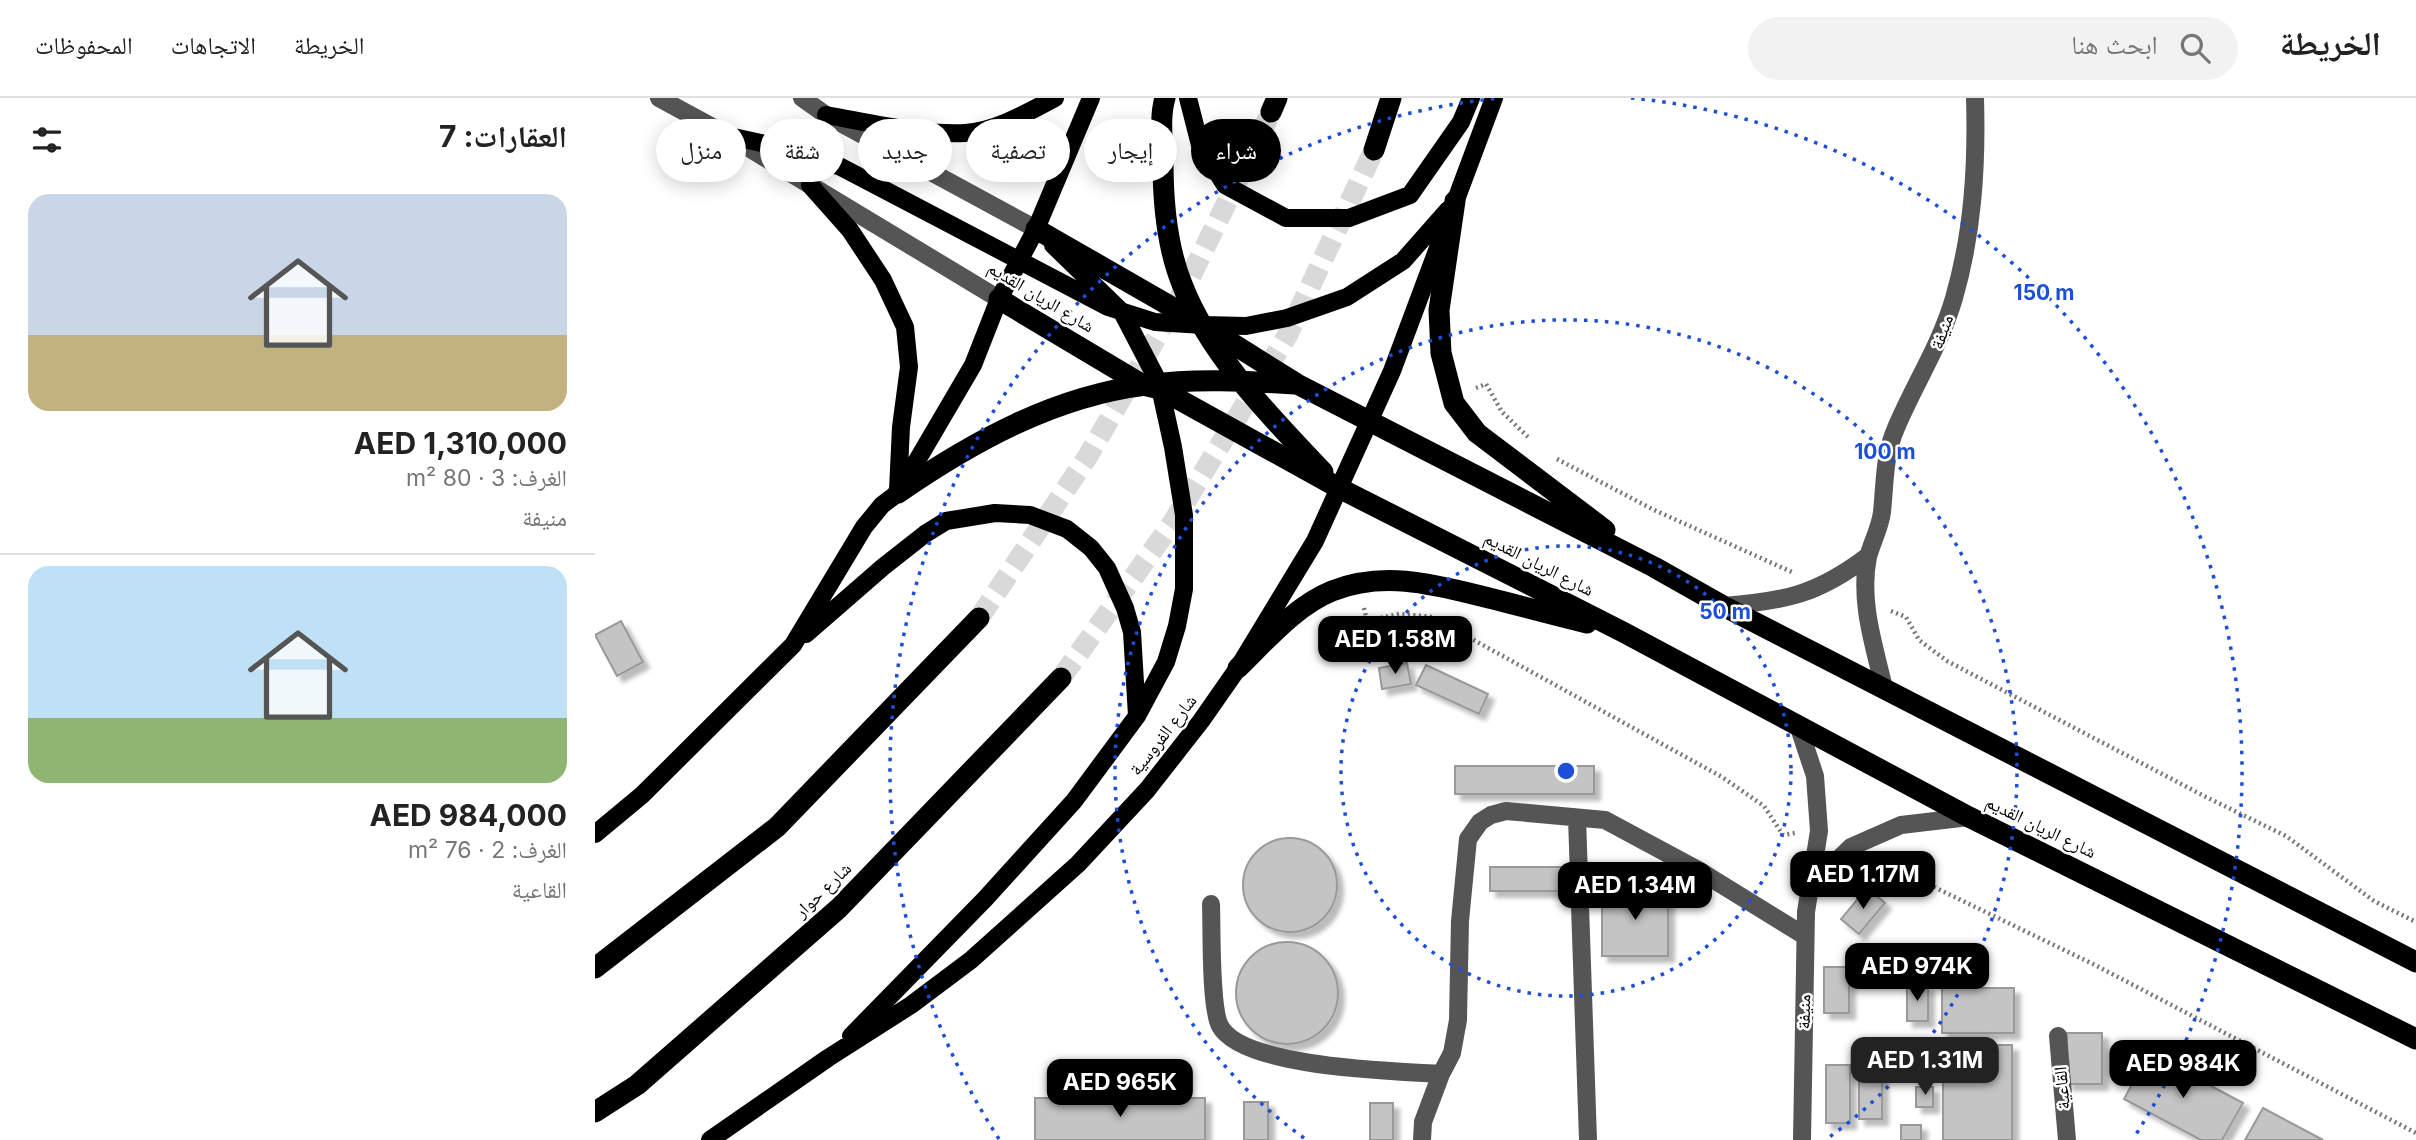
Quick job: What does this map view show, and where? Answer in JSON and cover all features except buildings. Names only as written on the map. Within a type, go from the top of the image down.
[{"type":"highway","points":[[1165,98],[1163,184],[1170,238],[1182,284],[1203,325],[1240,381],[1339,488]]},
{"type":"highway","points":[[1374,150],[1391,98]]},
{"type":"highway","points":[[1455,201],[1439,310],[1440,353],[1454,403],[1477,433],[1654,567]]},
{"type":"highway","points":[[1036,229],[1203,325],[1297,384],[2416,962]]},
{"type":"highway","name":"شارع الريان القديم","points":[[999,299],[1339,488],[1623,632],[1969,817],[2416,1039]]},
{"type":"highway","points":[[898,493],[990,436],[1070,401],[1154,386],[1240,381],[1297,384]]},
{"type":"highway","points":[[1238,668],[1295,614],[1330,592],[1357,583],[1384,579],[1417,581],[1450,588],[1623,632]]},
{"type":"highway","points":[[595,968],[777,827],[979,618]]},
{"type":"highway","name":"شارع حوار","points":[[595,1112],[637,1085],[839,908],[1061,678]]},
{"type":"main road","points":[[826,115],[904,129],[967,133],[1011,121],[1055,98]]},
{"type":"main road","points":[[793,645],[864,527],[882,505],[898,493],[973,365],[999,299],[1036,229],[1091,98]]},
{"type":"main road","points":[[1188,98],[1201,145],[1225,185],[1286,218],[1349,218],[1410,195],[1461,122],[1471,98]]},
{"type":"main road","points":[[746,140],[798,151],[841,167],[1108,307],[1155,321],[1246,326],[1273,321],[1347,297],[1403,261],[1455,201],[1494,98]]},
{"type":"main road","points":[[810,185],[850,230],[883,280],[905,327],[909,368],[901,427],[898,493]]},
{"type":"main road","name":"شارع الفروسية","points":[[710,1140],[828,1058],[911,1005],[971,960],[1079,864],[1147,790],[1238,668],[1315,541],[1392,371],[1455,201]]},
{"type":"main road","points":[[828,1058],[985,900],[1074,801],[1137,716],[1166,662],[1177,626],[1184,589],[1184,515],[1173,447],[1154,386],[1122,312],[1036,229]]},
{"type":"main road","points":[[595,834],[642,795],[793,645],[883,567],[946,521],[995,513],[1030,515],[1067,529],[1091,548],[1107,568],[1125,607],[1132,632],[1137,716]]},
{"type":"street","name":"شارع الريان القديم","points":[[659,98],[698,119]]},
{"type":"street","points":[[802,98],[826,115],[1036,229]]},
{"type":"street","name":"منيفة","points":[[1884,688],[1868,622],[1868,556],[1879,525],[1884,472],[1891,442],[1934,354],[1954,300],[1968,244],[1975,188],[1975,98]]},
{"type":"street","name":"شارع الريان القديم","points":[[746,146],[999,299]]},
{"type":"street","points":[[1723,606],[1771,602],[1798,596],[1847,573],[1868,556]]},
{"type":"street","name":"منيفة","points":[[1798,725],[1815,776],[1819,831],[1806,912],[1802,1140]]},
{"type":"street","points":[[1422,1140],[1423,1122],[1440,1074],[1452,1053],[1458,1020],[1460,921],[1468,839],[1479,822],[1491,815],[1506,811],[1605,820],[1698,870],[1805,936]]},
{"type":"street","points":[[1812,885],[1851,847],[1902,825],[1969,817]]},
{"type":"street","points":[[1577,818],[1588,1140]]},
{"type":"street","points":[[1211,904],[1215,1001],[1220,1027],[1235,1041],[1267,1055],[1341,1067],[1440,1074]]},
{"type":"street","name":"القاعية","points":[[2057,1036],[2067,1140]]},
{"type":"path","points":[[1451,395],[1486,384],[1502,412],[1536,444]]},
{"type":"path","points":[[1557,459],[1654,510],[1823,586]]},
{"type":"path","points":[[1866,600],[1906,617],[1919,640],[1947,661],[2286,836],[2374,901],[2416,922]]},
{"type":"tunnel","points":[[979,618],[1088,456],[1185,288],[1271,112]]},
{"type":"tunnel","points":[[1061,678],[1173,522],[1287,336],[1374,150]]}]
